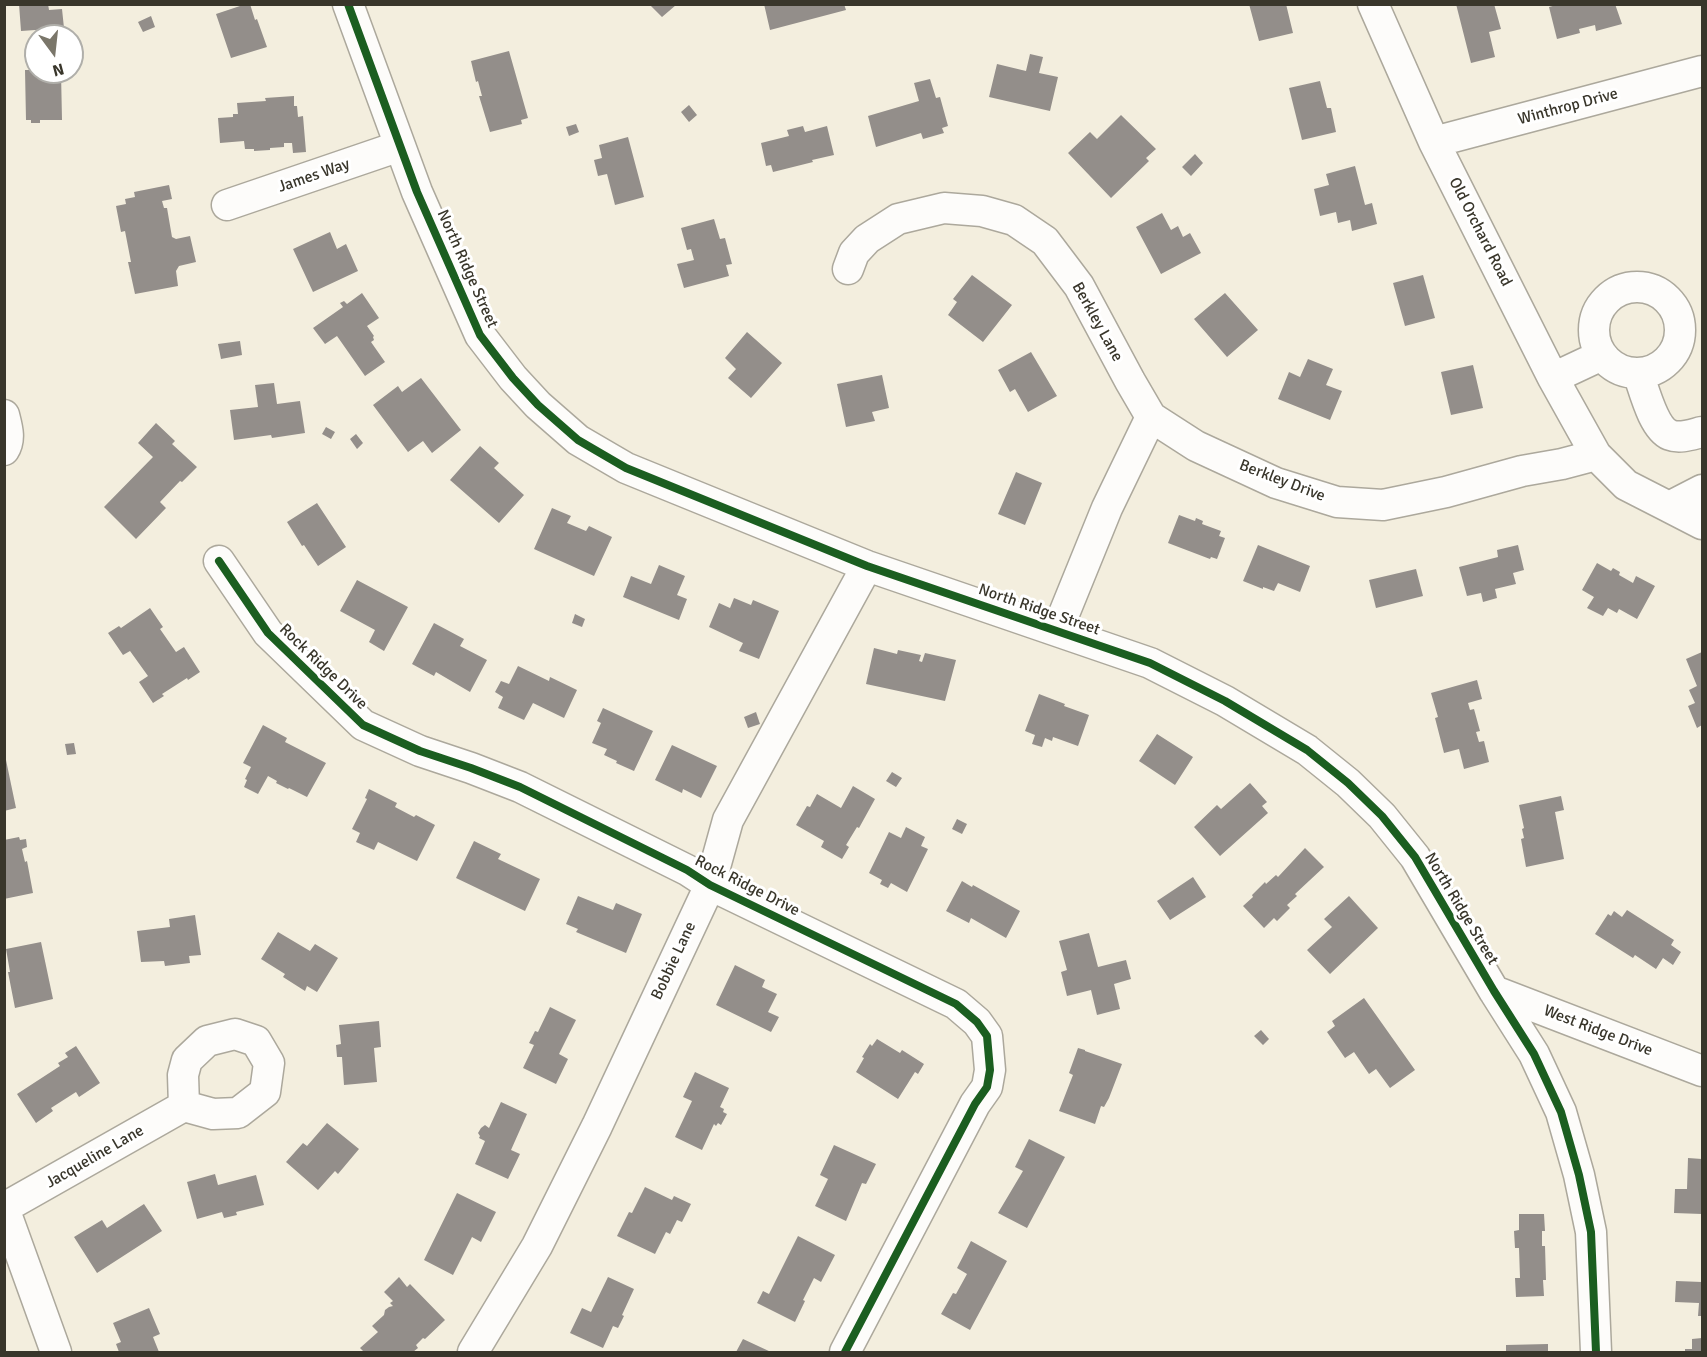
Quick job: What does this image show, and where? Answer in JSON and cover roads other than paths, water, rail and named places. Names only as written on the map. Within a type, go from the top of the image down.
[{"type":"street","name":"North Ridge Street","points":[[348,4],[417,192],[480,335],[513,378],[538,405],[578,440],[626,468],[867,566],[1150,663],[1225,701],[1307,750],[1348,783],[1382,816],[1415,857],[1534,1054],[1561,1112],[1580,1175],[1591,1232],[1596,1353]]},
{"type":"street","name":"Old Orchard Road","points":[[1372,4],[1434,142],[1553,378],[1596,455]]},
{"type":"street","name":"Winthrop Drive","points":[[1434,142],[1702,71]]},
{"type":"street","name":"James Way","points":[[227,205],[400,146]]},
{"type":"street","name":"Berkley Lane","points":[[848,270],[854,253],[867,238],[898,219],[944,208],[982,211],[1014,220],[1044,241],[1079,286],[1151,417]]},
{"type":"street","points":[[1642,287],[1656,291],[1667,299],[1676,311],[1680,324],[1679,339],[1674,352],[1665,363],[1653,370],[1638,373],[1624,371],[1611,364],[1602,355],[1595,342],[1594,328],[1597,314],[1604,302],[1615,293],[1628,288],[1642,287]]},
{"type":"street","points":[[1553,378],[1602,355]]},
{"type":"street","points":[[1638,373],[1657,423],[1668,435],[1678,437],[1702,432]]},
{"type":"street","points":[[4,415],[8,429],[8,445],[4,450]]},
{"type":"street","points":[[1057,631],[1107,508],[1151,417]]},
{"type":"street","name":"Berkley Drive","points":[[1151,417],[1196,446],[1276,483],[1337,502],[1383,505],[1596,455]]},
{"type":"street","points":[[1596,455],[1626,485],[1702,524]]},
{"type":"street","points":[[1669,507],[1702,490]]},
{"type":"street","name":"Rock Ridge Drive","points":[[219,561],[268,633],[363,725],[420,751],[520,787],[687,870],[710,885],[956,1004],[977,1022],[987,1036],[990,1070],[987,1087],[975,1104],[845,1353]]},
{"type":"street","name":"Bobbie Lane","points":[[473,1353],[537,1246],[597,1126],[710,885],[728,820],[867,566]]},
{"type":"street","name":"West Ridge Drive","points":[[1494,991],[1702,1071]]},
{"type":"street","name":"Jacqueline Lane","points":[[4,1208],[184,1106]]},
{"type":"street","points":[[4,1208],[56,1353]]}]
